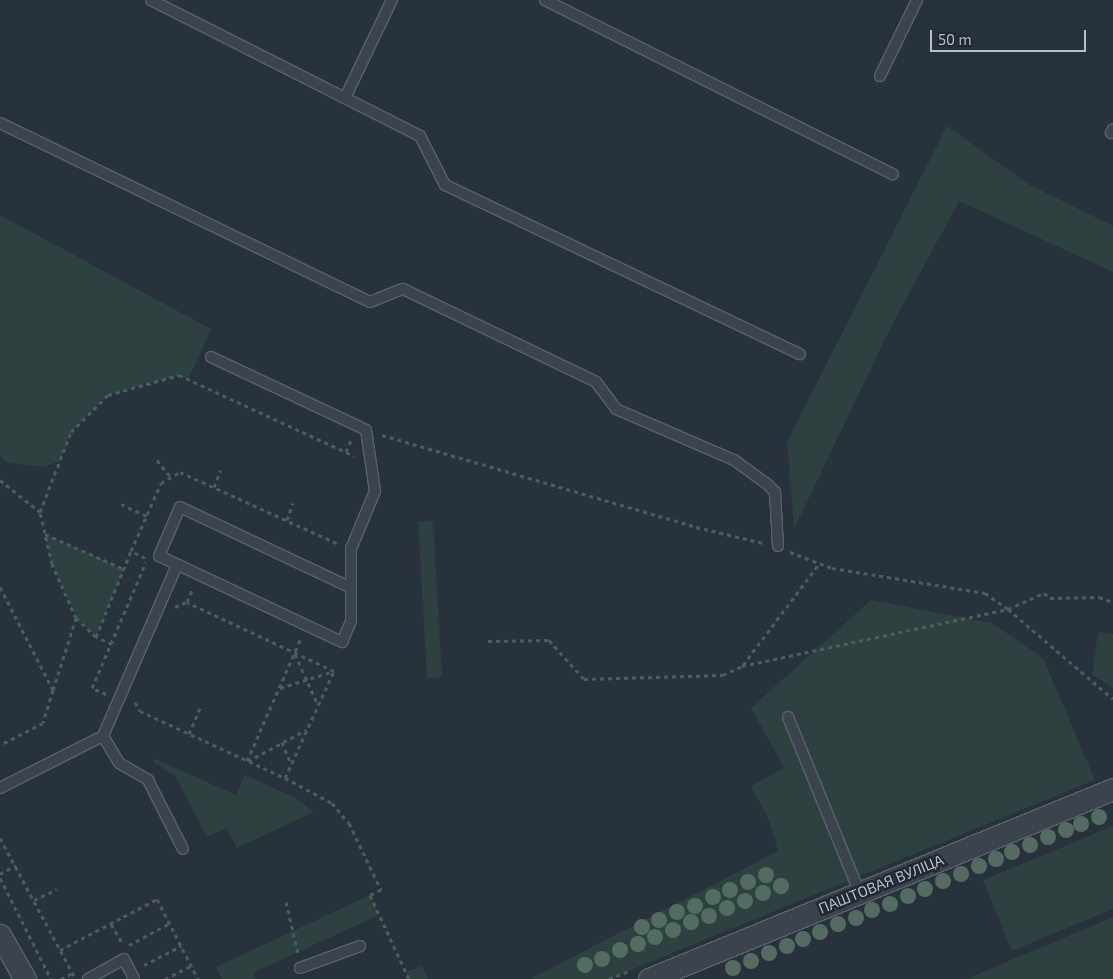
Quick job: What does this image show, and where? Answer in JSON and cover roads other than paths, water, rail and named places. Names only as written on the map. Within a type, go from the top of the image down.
[{"type":"street","name":"ПАШТОВАЯ ВУЛІЦА","points":[[649,979],[1113,789]]},
{"type":"street","points":[[0,935],[25,979]]},
{"type":"lane","points":[[151,0],[420,136],[445,185],[800,354]]},
{"type":"lane","points":[[345,98],[392,0]]},
{"type":"lane","points":[[545,0],[893,174]]},
{"type":"lane","points":[[880,76],[917,0]]},
{"type":"lane","points":[[0,123],[370,302],[403,289],[596,382],[616,409],[734,460],[766,483],[775,492],[778,546]]},
{"type":"lane","points":[[210,357],[366,430],[375,491],[351,549],[351,588],[351,621],[342,642],[159,556],[180,507],[351,588]]},
{"type":"lane","points":[[0,788],[103,736],[177,565]]},
{"type":"lane","points":[[788,717],[860,893]]},
{"type":"lane","points":[[103,736],[119,763],[148,780],[183,849]]},
{"type":"lane","points":[[300,968],[360,946]]},
{"type":"lane","points":[[88,979],[124,958],[133,976]]}]
